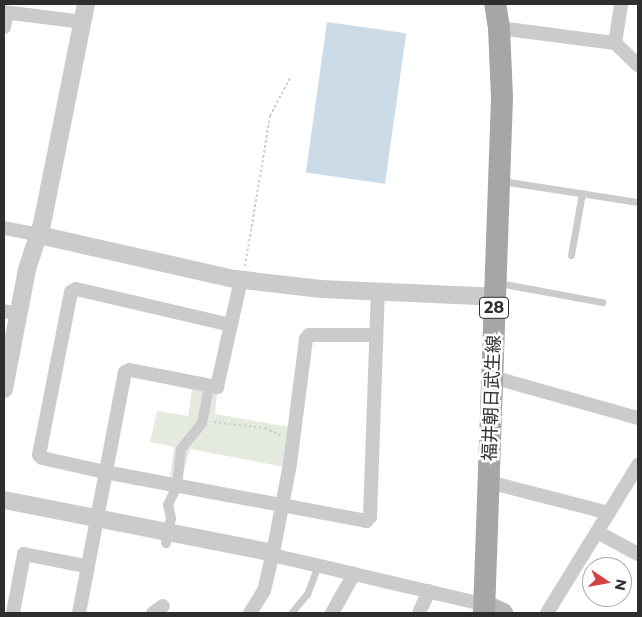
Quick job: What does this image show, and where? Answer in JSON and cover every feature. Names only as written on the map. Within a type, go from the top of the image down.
[{"type":"main road","name":"福井朝日武生線","points":[[491,611],[489,482],[502,97],[499,28],[494,4]]},
{"type":"street","points":[[4,389],[11,313],[39,235],[86,4]]},
{"type":"street","points":[[615,43],[621,4]]},
{"type":"street","points":[[4,27],[5,12],[82,22]]},
{"type":"street","points":[[499,28],[615,43],[638,65]]},
{"type":"street","points":[[4,228],[241,280],[378,291],[495,290]]},
{"type":"street","points":[[79,613],[86,566],[126,372],[130,370],[217,387],[241,280]]},
{"type":"street","points":[[231,325],[76,289],[71,292],[39,455],[42,458],[105,472],[360,522],[370,517],[378,291]]},
{"type":"street","points":[[250,613],[264,591],[282,506],[306,339],[309,335],[376,335]]},
{"type":"street","points":[[492,377],[638,418]]},
{"type":"street","points":[[167,537],[168,505],[177,486],[181,450],[202,423],[210,386]]},
{"type":"street","points":[[547,613],[638,465]]},
{"type":"street","points":[[489,482],[608,513]]},
{"type":"street","points":[[4,500],[96,518],[167,537],[272,554],[429,591],[491,611]]},
{"type":"street","points":[[597,532],[638,554]]},
{"type":"street","points":[[12,613],[21,556],[24,554],[86,566]]},
{"type":"street","points":[[332,613],[354,574]]},
{"type":"street","points":[[419,613],[429,591]]},
{"type":"lane","points":[[499,181],[638,202]]},
{"type":"lane","points":[[571,256],[582,194]]},
{"type":"lane","points":[[495,290],[602,302]]},
{"type":"lane","points":[[291,613],[307,594],[318,565]]},
{"type":"path","points":[[241,280],[250,250],[270,116],[291,76]]},
{"type":"path","points":[[202,423],[265,428],[293,440]]},
{"type":"shaded area","points":[[192,389],[217,394],[215,414],[290,427],[285,467],[190,449],[181,481],[170,476],[174,447],[150,442],[157,411],[188,416]]},
{"type":"water","points":[[327,22],[406,33],[385,184],[306,173]]}]
